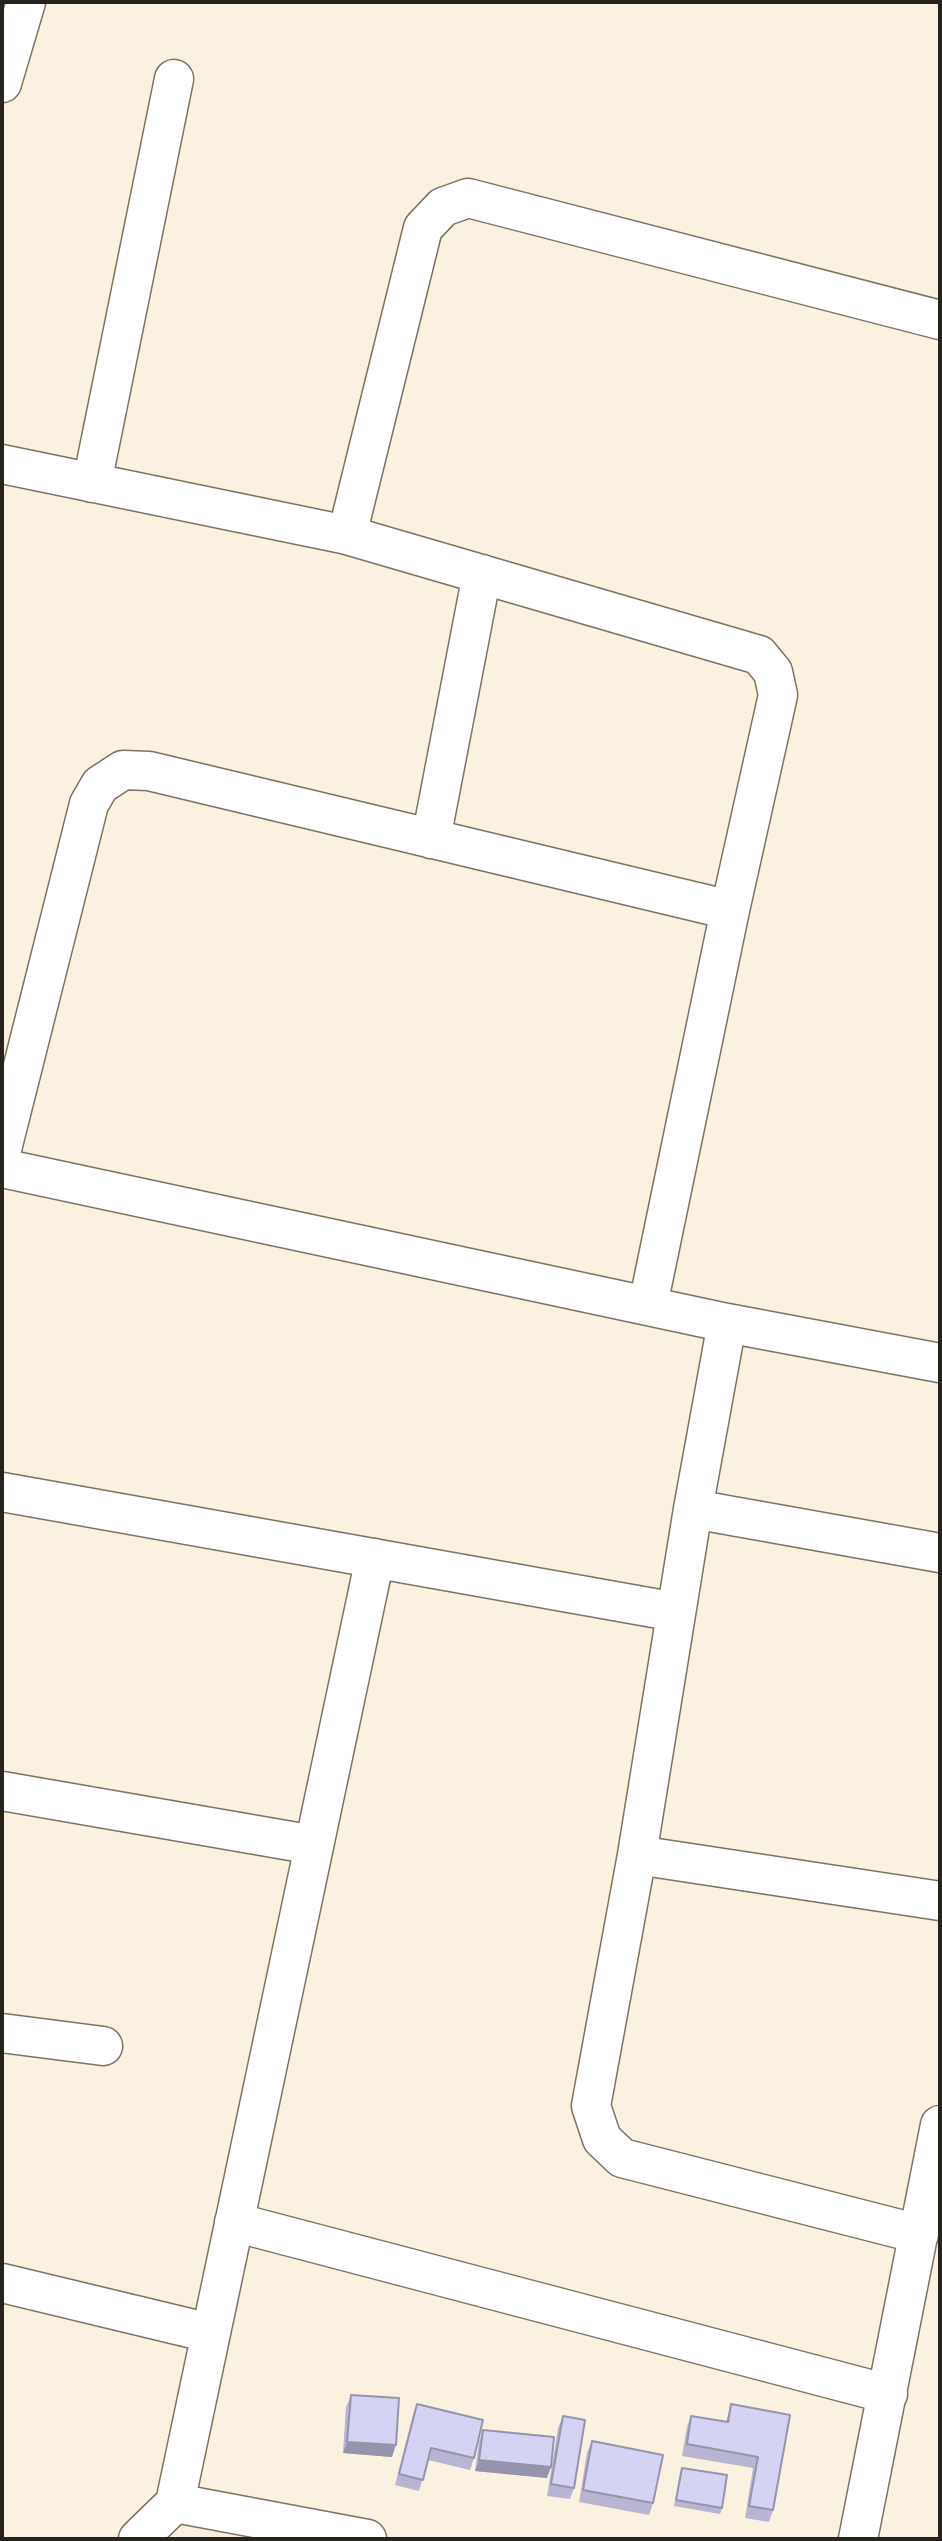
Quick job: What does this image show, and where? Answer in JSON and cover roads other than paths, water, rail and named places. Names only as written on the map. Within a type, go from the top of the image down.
[{"type":"street","points":[[2,78],[26,2]]},
{"type":"street","points":[[92,483],[174,79]]},
{"type":"street","points":[[347,534],[423,228],[443,207],[468,198],[940,320]]},
{"type":"street","points":[[2,464],[347,534],[759,655],[773,672],[778,695],[730,910],[648,1305]]},
{"type":"street","points":[[431,839],[482,574]]},
{"type":"street","points":[[2,1149],[89,804],[100,785],[123,770],[149,771],[730,910]]},
{"type":"street","points":[[2,1168],[727,1323],[940,1363]]},
{"type":"street","points":[[727,1323],[693,1509],[637,1855],[591,2106],[602,2138],[622,2158],[919,2234]]},
{"type":"street","points":[[2,1492],[676,1612]]},
{"type":"street","points":[[693,1509],[940,1553]]},
{"type":"street","points":[[138,2539],[175,2503],[375,1558]]},
{"type":"street","points":[[2,1791],[314,1845]]},
{"type":"street","points":[[637,1855],[940,1901]]},
{"type":"street","points":[[2,2033],[103,2046]]},
{"type":"street","points":[[858,2539],[940,2125]]},
{"type":"street","points":[[234,2222],[888,2394]]},
{"type":"street","points":[[2,2283],[210,2333]]},
{"type":"street","points":[[175,2503],[368,2539]]}]
